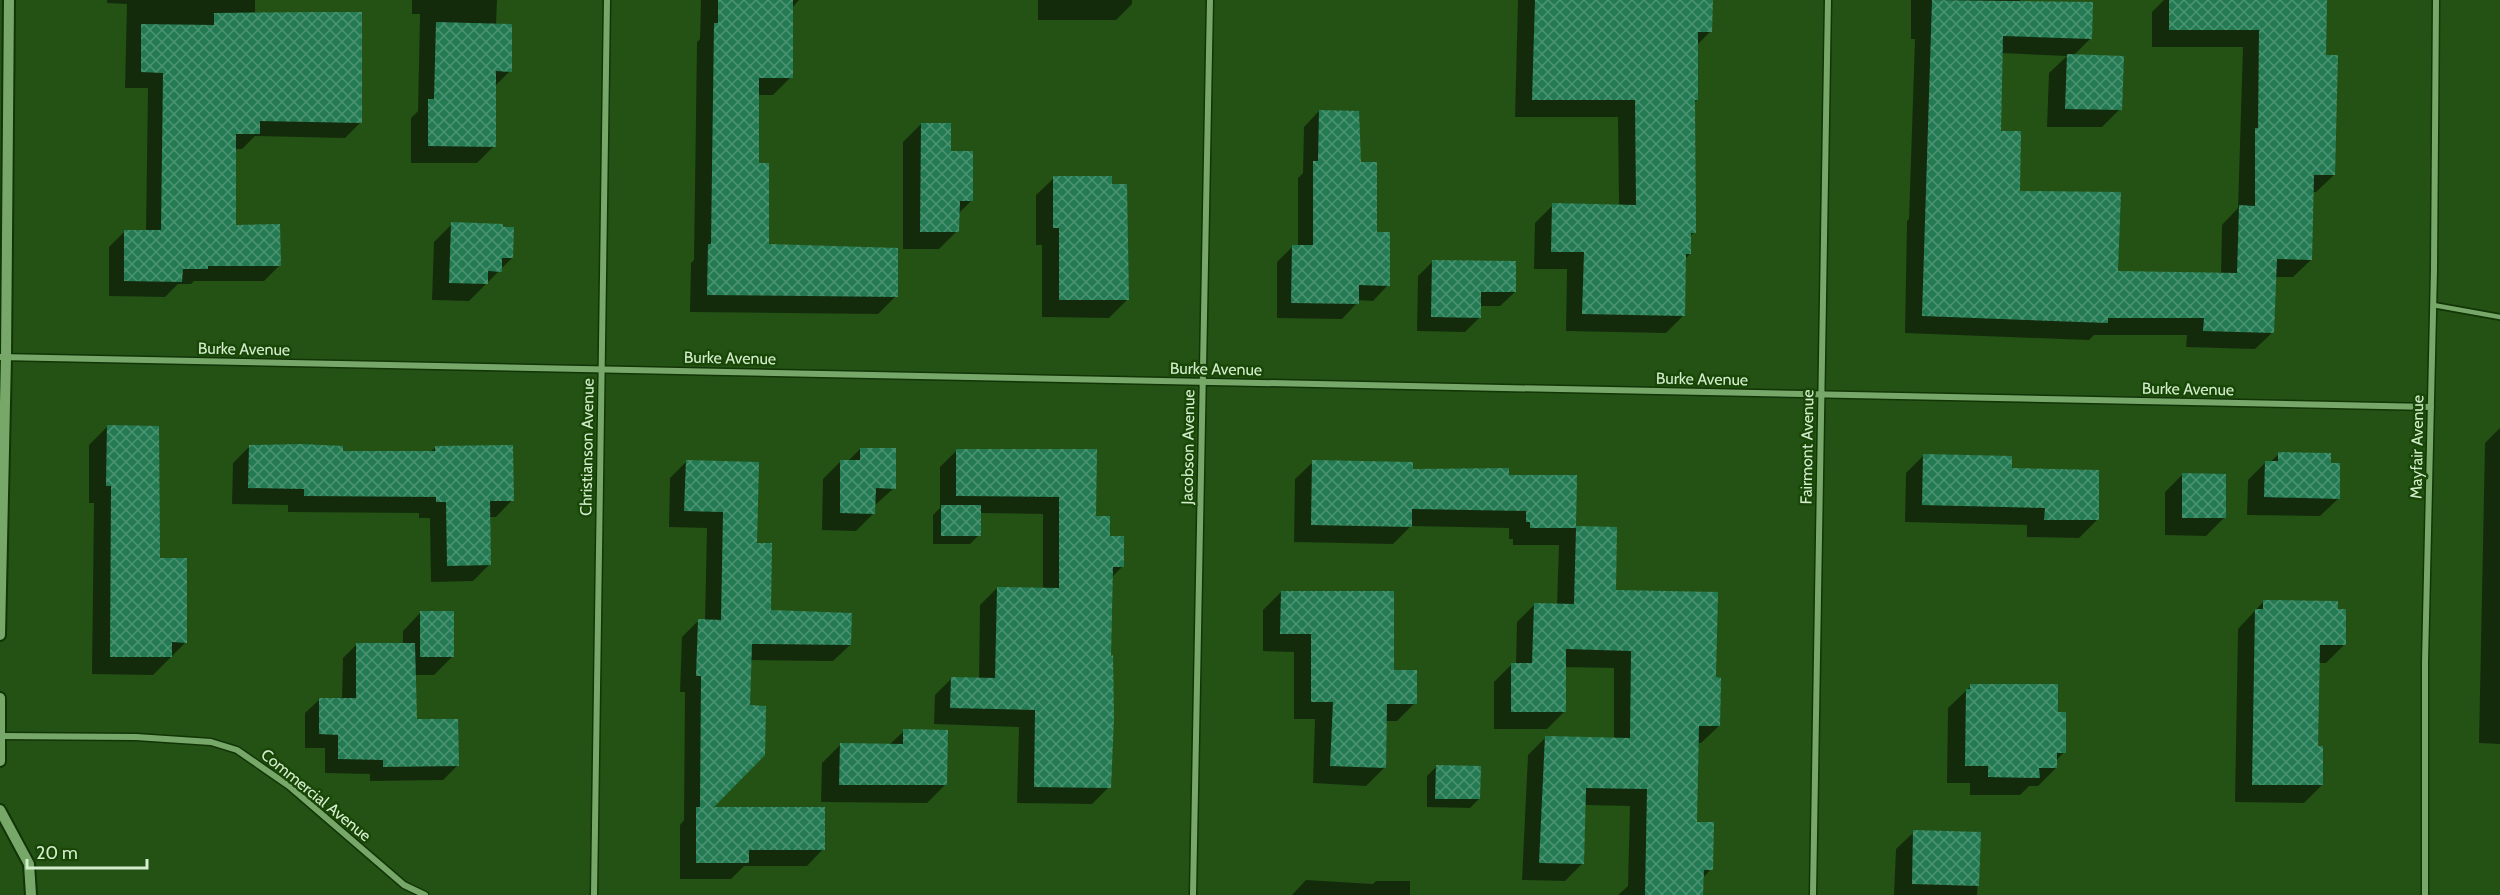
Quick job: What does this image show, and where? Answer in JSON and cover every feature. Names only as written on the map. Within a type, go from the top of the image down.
[{"type":"street","points":[[0,635],[9,0]]},
{"type":"street","name":"Christianson Avenue","points":[[594,895],[607,0]]},
{"type":"street","name":"Jacobson Avenue","points":[[1193,895],[1210,0]]},
{"type":"street","name":"Fairmont Avenue","points":[[1813,895],[1828,0]]},
{"type":"street","name":"Mayfair Avenue","points":[[2425,895],[2425,662],[2433,305],[2436,0]]},
{"type":"street","name":"Burke Avenue","points":[[3,357],[2431,407]]},
{"type":"street","points":[[0,698],[0,761]]},
{"type":"street","name":"Commercial Avenue","points":[[0,736],[147,738],[211,742],[237,750],[289,786],[404,885],[425,895]]},
{"type":"street","points":[[0,810],[29,864],[31,895]]},
{"type":"lane","points":[[2433,305],[2500,317]]},
{"type":"building","points":[[718,0],[793,0],[793,78],[759,78],[759,163],[769,163],[769,244],[898,248],[898,297],[707,295],[708,244],[711,244],[714,23],[718,23]]},
{"type":"building","points":[[1535,0],[1713,0],[1712,32],[1698,32],[1698,100],[1695,100],[1696,233],[1691,233],[1691,254],[1686,254],[1685,316],[1582,314],[1584,252],[1551,252],[1552,203],[1636,205],[1635,100],[1532,100]]},
{"type":"building","points":[[1932,0],[2093,2],[2092,39],[2003,36],[2001,131],[2021,131],[2020,191],[2121,192],[2118,271],[2237,273],[2239,205],[2255,206],[2259,30],[2169,30],[2169,0],[2327,0],[2326,55],[2338,55],[2335,175],[2314,175],[2312,260],[2277,259],[2274,333],[2203,331],[2204,318],[2108,318],[2108,323],[1922,316]]},
{"type":"building","points":[[362,12],[362,123],[260,121],[260,134],[236,134],[236,225],[280,224],[281,266],[208,266],[208,269],[183,269],[182,282],[124,281],[124,230],[161,230],[163,73],[141,72],[141,24],[214,25],[214,13]]},
{"type":"building","points":[[436,22],[512,24],[512,72],[496,71],[496,147],[428,146],[428,99],[434,99]]},
{"type":"building","points":[[2067,54],[2124,56],[2122,110],[2065,109]]},
{"type":"building","points":[[1319,110],[1359,111],[1361,162],[1377,162],[1377,232],[1390,232],[1390,286],[1359,285],[1359,304],[1291,303],[1292,245],[1313,245],[1313,161],[1318,161]]},
{"type":"building","points":[[921,123],[951,123],[951,151],[973,151],[973,201],[960,201],[959,232],[920,232]]},
{"type":"building","points":[[1053,176],[1112,176],[1112,184],[1127,184],[1129,300],[1059,300],[1059,228],[1053,228]]},
{"type":"building","points":[[451,222],[503,224],[503,227],[514,227],[513,258],[502,258],[502,272],[488,271],[488,284],[449,283]]},
{"type":"building","points":[[1432,260],[1516,261],[1516,292],[1481,292],[1481,318],[1431,317]]},
{"type":"building","points":[[107,425],[159,426],[160,558],[187,558],[187,643],[172,642],[172,657],[110,657],[111,486],[106,486]]},
{"type":"building","points":[[249,445],[343,446],[343,451],[435,451],[435,446],[513,445],[514,501],[490,501],[491,565],[447,566],[446,502],[436,502],[436,497],[304,496],[304,489],[248,488]]},
{"type":"building","points":[[860,448],[896,448],[896,489],[876,488],[875,514],[840,513],[840,460],[860,460]]},
{"type":"building","points":[[956,449],[1097,449],[1096,516],[1110,516],[1110,536],[1124,536],[1124,567],[1113,567],[1111,656],[1113,655],[1114,718],[1111,788],[1034,787],[1035,710],[950,708],[951,677],[995,678],[997,587],[1059,588],[1059,497],[956,496]]},
{"type":"building","points":[[2278,452],[2331,453],[2331,463],[2340,463],[2340,499],[2264,497],[2265,461],[2278,461]]},
{"type":"building","points":[[1923,454],[2012,456],[2012,468],[2099,470],[2099,520],[2044,520],[2045,508],[1922,505]]},
{"type":"building","points":[[686,460],[759,462],[757,543],[772,543],[771,610],[852,613],[851,645],[752,644],[750,705],[766,706],[765,755],[714,807],[825,807],[825,850],[749,850],[749,863],[696,863],[696,807],[700,807],[701,676],[696,676],[698,619],[721,620],[723,512],[684,511]]},
{"type":"building","points":[[1312,460],[1413,462],[1413,469],[1509,468],[1509,475],[1577,475],[1576,526],[1617,527],[1616,590],[1718,592],[1716,677],[1721,678],[1720,726],[1699,726],[1697,822],[1714,822],[1713,870],[1704,870],[1703,895],[1645,895],[1647,789],[1586,788],[1584,864],[1539,863],[1545,736],[1630,738],[1631,651],[1566,649],[1566,712],[1511,712],[1511,663],[1532,663],[1534,603],[1574,604],[1576,528],[1530,528],[1530,522],[1526,522],[1526,511],[1412,509],[1412,527],[1311,525]]},
{"type":"building","points":[[2182,473],[2226,474],[2226,518],[2182,518]]},
{"type":"building","points":[[941,505],[981,505],[981,536],[941,536]]},
{"type":"building","points":[[1281,591],[1394,591],[1394,670],[1417,670],[1417,704],[1387,704],[1386,768],[1330,766],[1333,702],[1311,702],[1311,634],[1280,634]]},
{"type":"building","points":[[2263,600],[2338,601],[2338,609],[2346,609],[2346,645],[2320,645],[2318,746],[2323,746],[2323,785],[2252,785],[2255,609],[2263,609]]},
{"type":"building","points":[[420,611],[454,611],[454,657],[420,657]]},
{"type":"building","points":[[356,643],[415,643],[417,719],[458,719],[459,766],[383,767],[383,760],[338,759],[338,735],[319,734],[319,698],[356,698]]},
{"type":"building","points":[[1970,684],[2058,684],[2058,712],[2066,712],[2066,753],[2057,753],[2057,768],[2039,768],[2040,778],[1988,777],[1988,766],[1965,766],[1966,689],[1970,689]]},
{"type":"building","points":[[903,729],[948,730],[947,785],[839,785],[840,743],[903,744]]},
{"type":"building","points":[[1436,765],[1481,766],[1480,799],[1435,799]]},
{"type":"building","points":[[1913,830],[1981,832],[1979,886],[1912,884]]}]
